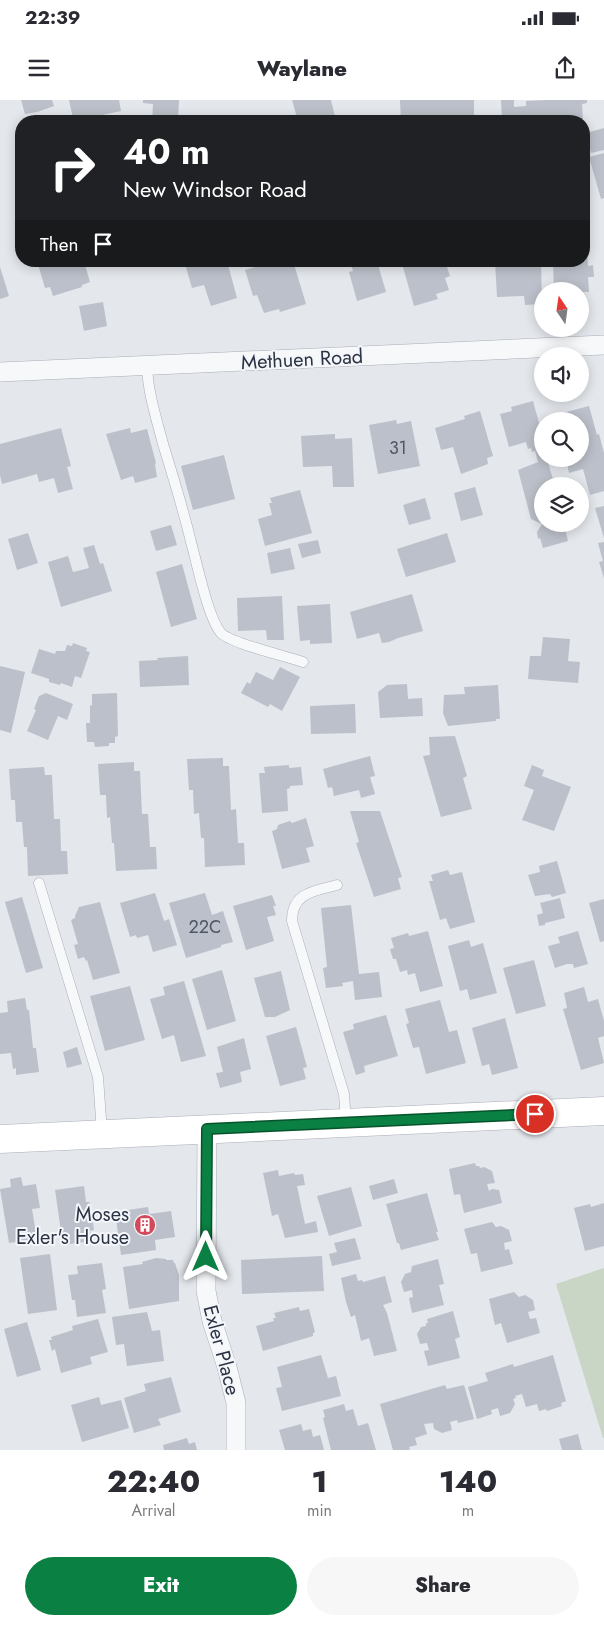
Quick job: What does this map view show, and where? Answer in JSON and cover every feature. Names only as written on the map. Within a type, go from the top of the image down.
[{"type":"main road","points":[[0,1139],[604,1111]]},
{"type":"street","name":"Methuen Road","points":[[0,372],[604,345]]},
{"type":"street","name":"Exler Place","points":[[207,1129],[206,1291],[212,1322],[230,1376],[236,1402],[236,1450]]},
{"type":"lane","points":[[147,366],[150,398],[192,542],[198,572],[220,632],[226,637],[244,644],[303,662]]},
{"type":"lane","points":[[39,882],[98,1077],[102,1134]]},
{"type":"lane","points":[[337,885],[305,894],[295,904],[292,912],[292,921],[344,1094],[346,1122]]},
{"type":"green space","points":[[604,1268],[604,1438],[603,1438],[556,1284]]},
{"type":"building","points":[[21,100],[52,100],[54,106],[25,114]]},
{"type":"building","points":[[69,100],[119,100],[121,111],[102,115],[72,115]]},
{"type":"building","points":[[143,100],[179,100],[178,115],[152,115],[153,104],[143,103]]},
{"type":"building","points":[[292,100],[331,100],[335,115],[296,115]]},
{"type":"building","points":[[400,100],[474,100],[474,115],[401,115]]},
{"type":"building","points":[[501,100],[514,100],[514,107],[526,106],[526,101],[587,100],[587,103],[582,104],[583,115],[502,115]]},
{"type":"building","points":[[604,128],[604,150],[591,153],[590,132]]},
{"type":"building","points":[[604,153],[604,198],[601,199],[590,160],[590,157]]},
{"type":"building","points":[[593,265],[594,277],[588,277],[588,282],[554,282],[553,267],[590,267]]},
{"type":"building","points":[[0,267],[9,296],[0,299]]},
{"type":"building","points":[[39,267],[86,267],[90,282],[82,285],[82,287],[53,296],[50,287],[45,288]]},
{"type":"building","points":[[186,267],[229,267],[237,298],[211,306],[204,285],[192,288]]},
{"type":"building","points":[[255,267],[295,267],[306,304],[280,312],[279,309],[264,313],[257,295],[253,296],[245,270]]},
{"type":"building","points":[[352,267],[379,267],[386,292],[357,301],[349,272],[353,271]]},
{"type":"building","points":[[403,267],[447,267],[450,276],[445,278],[449,290],[436,294],[438,299],[414,306]]},
{"type":"building","points":[[495,267],[541,267],[541,282],[534,282],[534,304],[525,305],[524,296],[497,297]]},
{"type":"building","points":[[103,302],[107,326],[84,331],[79,306]]},
{"type":"building","points":[[533,401],[536,412],[534,412],[534,451],[532,452],[531,448],[528,449],[526,442],[509,447],[500,414],[512,411],[511,407]]},
{"type":"building","points":[[589,406],[604,453],[604,491],[590,495],[589,477],[585,477],[583,469],[569,473],[568,467],[589,467],[589,412],[566,412]]},
{"type":"building","points":[[480,411],[493,456],[487,458],[488,464],[461,474],[453,447],[441,450],[435,428],[465,419],[464,416]]},
{"type":"building","points":[[396,420],[397,424],[411,421],[420,466],[378,474],[369,425]]},
{"type":"building","points":[[61,428],[71,466],[67,467],[73,489],[58,493],[54,478],[39,482],[37,474],[2,484],[0,475],[0,444]]},
{"type":"building","points":[[130,428],[131,433],[147,429],[156,463],[157,477],[135,483],[133,476],[121,480],[106,434]]},
{"type":"building","points":[[335,434],[335,439],[352,438],[354,487],[333,487],[332,466],[303,467],[301,436]]},
{"type":"building","points":[[224,455],[235,499],[193,510],[181,466]]},
{"type":"building","points":[[534,464],[534,467],[549,467],[552,477],[534,477],[534,520],[531,519],[518,470]]},
{"type":"building","points":[[475,487],[483,515],[461,521],[454,493]]},
{"type":"building","points":[[300,490],[312,533],[265,546],[258,519],[272,515],[269,503],[272,503],[270,498]]},
{"type":"building","points":[[425,498],[431,519],[409,525],[403,505]]},
{"type":"building","points":[[604,506],[604,538],[595,508]]},
{"type":"building","points":[[171,525],[177,545],[156,551],[150,531]]},
{"type":"building","points":[[537,532],[566,532],[568,541],[543,548],[540,538],[538,539]]},
{"type":"building","points":[[28,533],[38,563],[17,570],[8,539]]},
{"type":"building","points":[[447,533],[456,562],[406,577],[397,549]]},
{"type":"building","points":[[318,540],[321,553],[302,558],[298,544]]},
{"type":"building","points":[[604,542],[604,578],[599,562],[603,561],[598,543]]},
{"type":"building","points":[[94,545],[100,564],[103,563],[112,591],[61,607],[48,562],[68,556],[73,572],[89,568],[83,548]]},
{"type":"building","points":[[290,548],[295,569],[271,574],[267,553]]},
{"type":"building","points":[[182,564],[197,619],[171,627],[156,572]]},
{"type":"building","points":[[412,594],[423,631],[382,643],[379,633],[357,639],[350,612]]},
{"type":"building","points":[[282,596],[284,640],[267,640],[266,630],[238,631],[237,598]]},
{"type":"building","points":[[330,604],[332,643],[310,644],[310,640],[300,641],[297,606]]},
{"type":"building","points":[[543,637],[570,639],[568,661],[580,662],[578,683],[528,679],[530,656],[541,656]]},
{"type":"building","points":[[73,643],[87,648],[86,651],[90,652],[81,678],[75,676],[72,687],[61,683],[60,685],[49,682],[49,679],[31,673],[39,649],[55,654],[56,651],[65,651],[67,645],[72,646]]},
{"type":"building","points":[[188,656],[189,685],[140,687],[139,661]]},
{"type":"building","points":[[0,666],[25,672],[11,733],[0,730]]},
{"type":"building","points":[[280,667],[300,677],[282,711],[270,704],[268,707],[241,693],[247,682],[250,684],[256,672],[273,680]]},
{"type":"building","points":[[407,684],[408,699],[422,698],[423,716],[380,718],[378,692],[387,685]]},
{"type":"building","points":[[498,685],[500,719],[448,726],[443,713],[444,695],[465,694],[464,687]]},
{"type":"building","points":[[46,693],[73,704],[67,720],[58,716],[48,740],[27,731],[36,710],[34,709],[39,696]]},
{"type":"building","points":[[117,693],[118,736],[115,737],[115,743],[109,743],[109,746],[95,747],[94,742],[87,742],[86,723],[90,723],[92,694]]},
{"type":"building","points":[[355,704],[356,733],[311,734],[310,706]]},
{"type":"building","points":[[455,736],[467,776],[463,778],[472,809],[441,817],[423,756],[430,755],[429,737]]},
{"type":"building","points":[[370,756],[375,776],[370,777],[375,794],[361,798],[359,790],[334,796],[332,787],[328,788],[323,769]]},
{"type":"building","points":[[223,758],[223,766],[229,766],[231,810],[236,809],[238,843],[244,843],[245,865],[205,867],[204,838],[201,838],[199,813],[194,814],[193,790],[189,790],[187,759]]},
{"type":"building","points":[[134,762],[134,771],[140,771],[142,814],[148,814],[150,847],[156,847],[157,869],[116,871],[110,817],[107,818],[106,795],[100,795],[98,764]]},
{"type":"building","points":[[289,765],[289,768],[301,767],[303,785],[290,786],[287,789],[288,811],[262,813],[259,773],[265,773],[264,767]]},
{"type":"building","points":[[532,765],[544,770],[542,776],[571,787],[554,831],[522,820],[534,790],[524,786]]},
{"type":"building","points":[[44,767],[45,775],[52,775],[54,819],[60,819],[61,851],[67,851],[68,874],[28,876],[27,847],[24,847],[22,822],[16,822],[15,800],[11,800],[9,769]]},
{"type":"building","points":[[350,811],[380,811],[402,877],[398,878],[401,889],[374,897],[356,843],[359,842]]},
{"type":"building","points":[[306,818],[314,846],[306,848],[310,862],[282,869],[272,831],[277,829],[278,825]]},
{"type":"building","points":[[557,861],[566,893],[552,897],[550,894],[535,896],[528,875],[540,872],[539,866]]},
{"type":"building","points":[[448,870],[450,875],[462,872],[475,922],[450,929],[446,918],[440,920],[429,881],[433,881],[431,875]]},
{"type":"building","points":[[155,893],[164,921],[169,919],[177,945],[153,952],[148,935],[137,938],[136,935],[130,937],[120,903]]},
{"type":"building","points":[[205,893],[212,915],[223,911],[233,942],[186,958],[169,903]]},
{"type":"building","points":[[272,895],[276,906],[273,906],[276,915],[267,917],[274,941],[246,950],[233,906]]},
{"type":"building","points":[[22,897],[43,968],[26,973],[5,902]]},
{"type":"building","points":[[560,898],[565,918],[539,926],[537,915],[543,913],[540,903]]},
{"type":"building","points":[[604,899],[604,941],[600,942],[589,903]]},
{"type":"building","points":[[100,902],[120,973],[93,980],[87,960],[84,957],[78,959],[74,945],[78,944],[71,920],[75,918],[79,907]]},
{"type":"building","points":[[351,905],[359,974],[379,972],[382,997],[355,1000],[353,981],[342,983],[343,986],[326,988],[323,968],[327,967],[321,908]]},
{"type":"building","points":[[428,931],[443,986],[420,992],[415,973],[408,975],[407,970],[400,972],[396,959],[393,959],[390,949],[394,948],[391,938],[408,933],[409,936]]},
{"type":"building","points":[[578,931],[588,964],[574,968],[573,964],[567,964],[555,968],[548,946],[560,943],[558,937]]},
{"type":"building","points":[[469,940],[471,947],[483,943],[497,993],[470,1000],[467,989],[460,991],[448,946]]},
{"type":"building","points":[[534,960],[546,1006],[516,1014],[503,968]]},
{"type":"building","points":[[222,970],[236,1021],[207,1030],[192,979]]},
{"type":"building","points":[[281,971],[290,1010],[275,1017],[265,1017],[254,978]]},
{"type":"building","points":[[184,981],[206,1056],[181,1062],[174,1035],[162,1039],[150,999],[165,995],[163,987]]},
{"type":"building","points":[[130,986],[145,1040],[105,1051],[90,996]]},
{"type":"building","points":[[584,987],[588,1002],[598,999],[604,1021],[604,1036],[598,1038],[604,1063],[581,1070],[563,1009],[567,1008],[564,993]]},
{"type":"building","points":[[25,998],[27,1010],[29,1010],[33,1048],[36,1048],[39,1072],[16,1075],[16,1068],[13,1069],[11,1053],[0,1054],[0,1013],[8,1012],[7,1001]]},
{"type":"building","points":[[440,1000],[449,1032],[457,1030],[466,1063],[426,1074],[419,1047],[413,1048],[406,1024],[409,1023],[405,1009]]},
{"type":"building","points":[[386,1015],[398,1056],[364,1066],[365,1072],[356,1075],[343,1032],[354,1029],[353,1024]]},
{"type":"building","points":[[505,1018],[518,1068],[492,1075],[489,1064],[482,1066],[472,1028]]},
{"type":"building","points":[[296,1027],[307,1067],[303,1068],[306,1079],[280,1086],[266,1036]]},
{"type":"building","points":[[244,1038],[251,1069],[240,1072],[242,1082],[220,1088],[216,1073],[223,1072],[217,1047]]},
{"type":"building","points":[[77,1047],[82,1064],[67,1068],[63,1052]]},
{"type":"building","points":[[475,1163],[480,1168],[484,1167],[492,1171],[495,1183],[487,1184],[489,1191],[492,1189],[499,1190],[502,1203],[464,1213],[460,1194],[454,1195],[449,1169]]},
{"type":"building","points":[[278,1170],[279,1176],[294,1173],[295,1175],[303,1174],[305,1185],[297,1186],[305,1224],[316,1221],[318,1232],[285,1238],[278,1214],[272,1216],[263,1173]]},
{"type":"building","points":[[21,1177],[23,1186],[36,1184],[40,1208],[32,1209],[37,1239],[9,1243],[0,1189],[11,1187],[10,1179]]},
{"type":"building","points":[[394,1179],[398,1193],[373,1200],[369,1186]]},
{"type":"building","points":[[84,1186],[86,1202],[90,1202],[94,1230],[90,1231],[92,1241],[63,1245],[55,1190]]},
{"type":"building","points":[[351,1187],[362,1226],[329,1236],[317,1196]]},
{"type":"building","points":[[427,1193],[439,1240],[401,1250],[399,1243],[397,1243],[386,1204]]},
{"type":"building","points":[[604,1203],[604,1246],[585,1251],[574,1208],[590,1204],[591,1207]]},
{"type":"building","name":"Moses Exler's House","points":[[148,1207],[149,1214],[171,1211],[175,1237],[155,1240],[156,1250],[121,1255],[115,1212]]},
{"type":"building","points":[[492,1222],[496,1227],[501,1226],[509,1230],[512,1241],[504,1243],[505,1250],[509,1249],[513,1264],[481,1272],[477,1253],[471,1254],[464,1229]]},
{"type":"building","points":[[355,1238],[361,1259],[332,1266],[329,1254],[337,1252],[334,1243]]},
{"type":"building","points":[[50,1254],[57,1310],[28,1314],[20,1258]]},
{"type":"building","points":[[322,1256],[324,1291],[242,1294],[241,1260]]},
{"type":"building","points":[[156,1258],[173,1260],[175,1263],[179,1275],[179,1301],[129,1309],[123,1267],[143,1264],[142,1262]]},
{"type":"building","points":[[438,1259],[444,1284],[439,1285],[444,1305],[412,1313],[409,1298],[413,1297],[412,1290],[404,1292],[401,1282],[405,1274],[411,1272],[412,1266]]},
{"type":"building","points":[[102,1263],[106,1289],[102,1290],[106,1313],[77,1317],[75,1300],[72,1300],[68,1275],[78,1274],[77,1266]]},
{"type":"building","points":[[356,1274],[358,1281],[362,1280],[363,1282],[385,1276],[392,1302],[383,1305],[397,1351],[374,1356],[369,1338],[361,1341],[355,1315],[351,1317],[346,1302],[341,1278]]},
{"type":"building","points":[[514,1292],[519,1297],[525,1295],[533,1300],[535,1310],[528,1312],[530,1319],[536,1318],[540,1333],[507,1343],[501,1323],[495,1325],[489,1299]]},
{"type":"building","points":[[299,1307],[300,1311],[309,1309],[315,1332],[313,1336],[263,1351],[256,1326],[274,1321],[273,1318],[276,1318],[274,1313]]},
{"type":"building","points":[[453,1311],[460,1337],[455,1339],[460,1358],[428,1366],[424,1351],[429,1350],[427,1343],[420,1344],[417,1334],[421,1327],[426,1326],[426,1323],[428,1323],[427,1319]]},
{"type":"building","points":[[147,1312],[152,1331],[160,1330],[164,1361],[127,1366],[124,1344],[116,1345],[112,1317]]},
{"type":"building","points":[[98,1319],[108,1352],[90,1357],[92,1364],[61,1373],[55,1349],[52,1351],[49,1340],[52,1340],[51,1337],[73,1330],[72,1326]]},
{"type":"building","points":[[27,1322],[41,1370],[17,1377],[4,1329]]},
{"type":"building","points":[[321,1355],[328,1378],[336,1376],[341,1396],[282,1411],[276,1388],[282,1387],[277,1367]]},
{"type":"building","points":[[553,1355],[566,1401],[561,1403],[562,1406],[547,1411],[546,1409],[539,1411],[537,1404],[526,1407],[522,1394],[515,1396],[516,1398],[513,1399],[515,1404],[510,1413],[500,1416],[498,1408],[491,1410],[492,1414],[477,1419],[468,1387],[488,1381],[485,1373],[513,1364],[514,1367]]},
{"type":"building","points":[[171,1377],[181,1412],[158,1419],[161,1425],[134,1433],[124,1398],[146,1391],[144,1384]]},
{"type":"building","points":[[445,1385],[447,1389],[464,1385],[474,1419],[458,1423],[457,1420],[450,1422],[452,1430],[442,1433],[434,1429],[433,1423],[424,1424],[427,1434],[415,1438],[417,1445],[409,1447],[410,1449],[408,1450],[393,1450],[380,1404]]},
{"type":"building","points":[[99,1397],[101,1405],[121,1400],[129,1428],[82,1442],[71,1405]]},
{"type":"building","points":[[344,1404],[346,1411],[353,1409],[358,1426],[368,1423],[376,1450],[331,1450],[323,1418],[325,1417],[323,1410]]},
{"type":"building","points":[[301,1424],[303,1431],[311,1429],[313,1437],[320,1435],[324,1450],[285,1450],[279,1430]]},
{"type":"building","points":[[578,1434],[582,1450],[562,1450],[559,1439]]},
{"type":"building","points":[[187,1438],[189,1444],[195,1442],[197,1450],[164,1450],[163,1445]]},
{"type":"place","name":"Moses Exler's House","points":[[145,1225]]},
{"type":"route","points":[[206,1257],[207,1129],[535,1114]]}]
